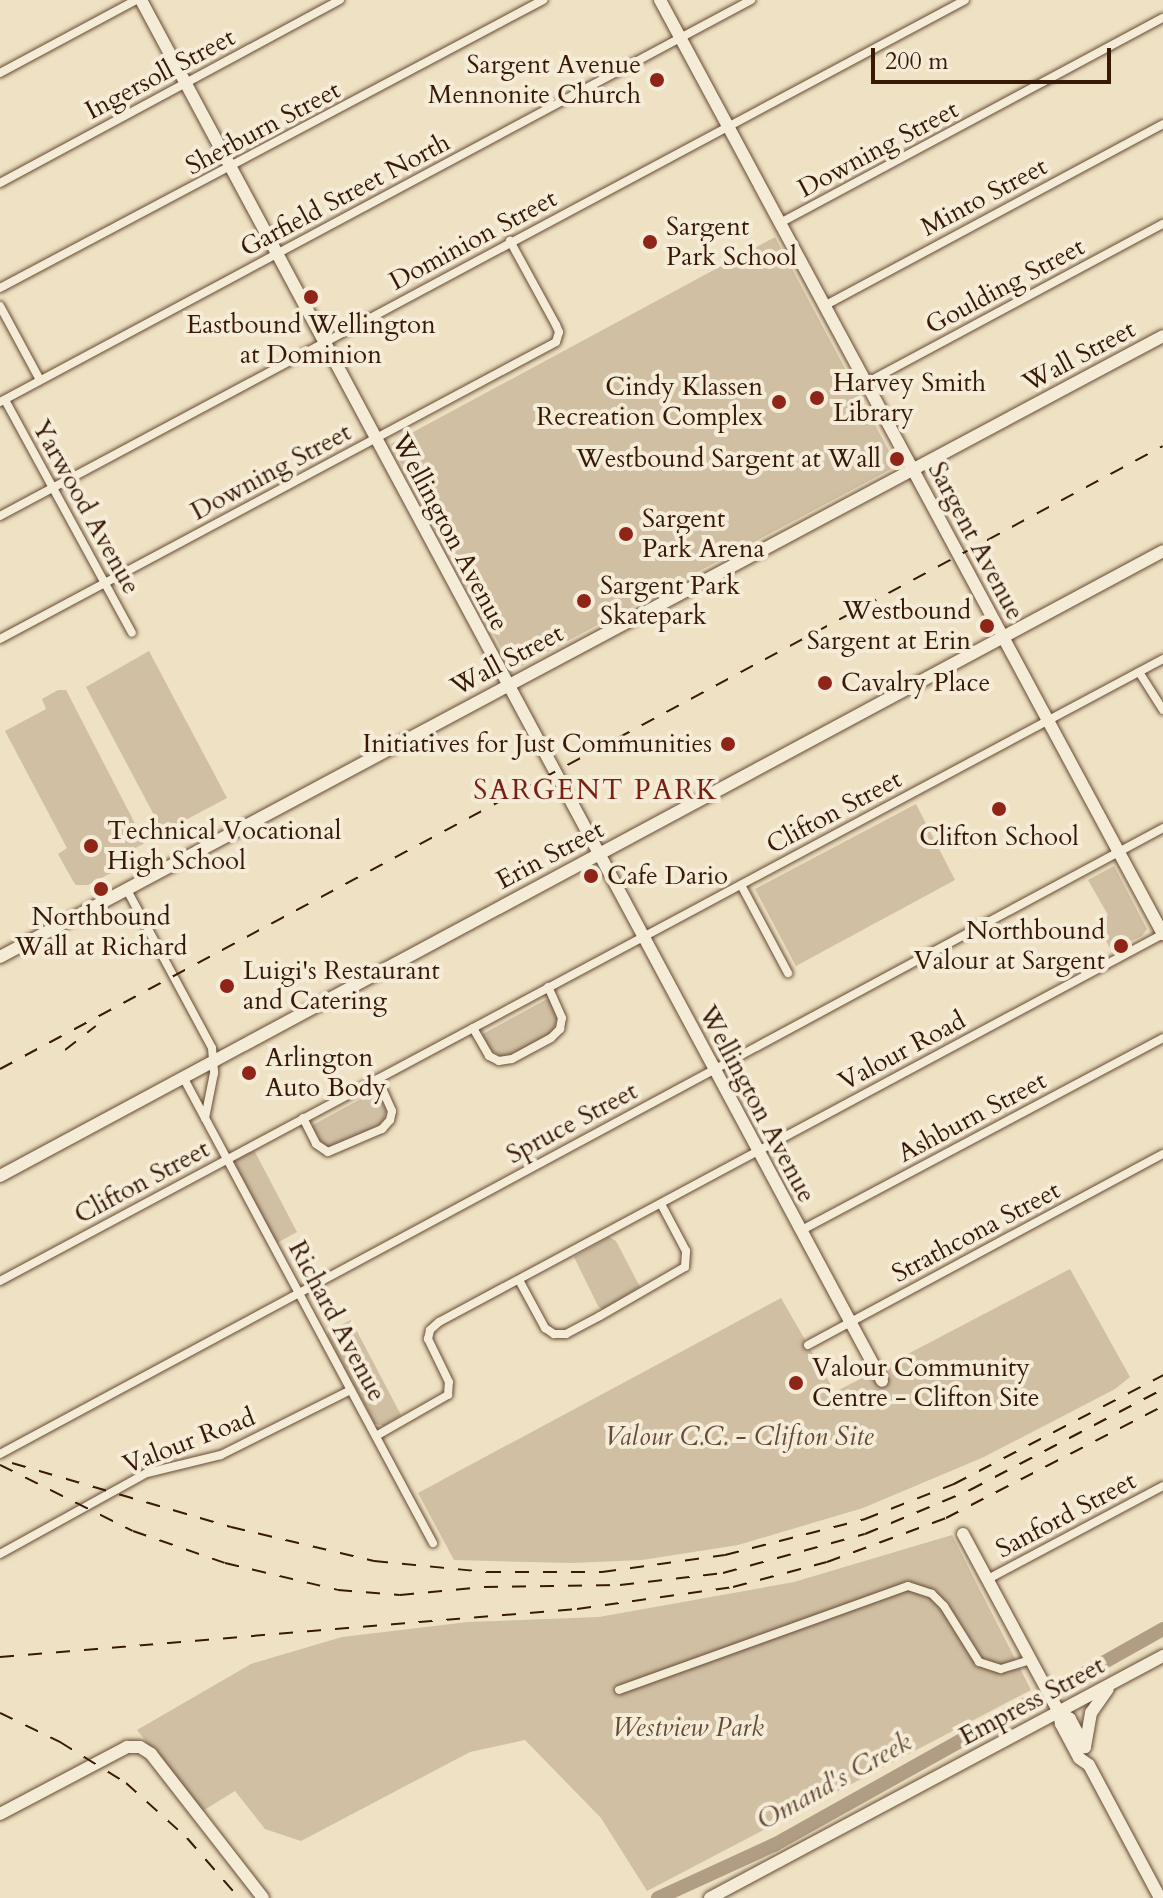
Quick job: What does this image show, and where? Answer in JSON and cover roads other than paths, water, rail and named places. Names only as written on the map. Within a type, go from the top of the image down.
[{"type":"main road","name":"Wellington Avenue","points":[[138,0],[882,1381]]},
{"type":"main road","name":"Sargent Avenue","points":[[660,0],[1163,934]]},
{"type":"main road","name":"Wall Street","points":[[0,957],[1163,336]]},
{"type":"main road","name":"Erin Street","points":[[0,1176],[1163,551]]},
{"type":"main road","points":[[963,1534],[1059,1712],[1061,1724],[1079,1758],[1089,1765]]},
{"type":"main road","name":"Empress Street","points":[[710,1898],[1163,1656]]},
{"type":"main road","points":[[1085,1747],[1087,1725],[1096,1703],[1123,1678]]},
{"type":"main road","points":[[1059,1712],[1070,1719],[1085,1747],[1089,1765],[1160,1898]]},
{"type":"main road","points":[[0,1814],[127,1747],[140,1747],[151,1754],[263,1898]]},
{"type":"street","points":[[0,73],[138,0]]},
{"type":"street","name":"Ingersoll Street","points":[[0,183],[340,0]]},
{"type":"street","name":"Sherburn Street","points":[[0,288],[543,0]]},
{"type":"street","name":"Garfield Street North","points":[[2,401],[751,0]]},
{"type":"street","name":"Dominion Street","points":[[0,516],[965,0]]},
{"type":"street","name":"Downing Street","points":[[780,223],[1163,18]]},
{"type":"street","name":"Minto Street","points":[[824,306],[1163,124]]},
{"type":"street","name":"Goulding Street","points":[[866,383],[1163,224]]},
{"type":"street","name":"Downing Street","points":[[0,639],[552,345],[559,338],[556,325],[510,241]]},
{"type":"street","name":"Yarwood Avenue","points":[[0,306],[40,380]]},
{"type":"street","name":"Yarwood Avenue","points":[[2,401],[132,633]]},
{"type":"street","name":"Clifton Street","points":[[0,1281],[1163,659]]},
{"type":"street","points":[[1139,672],[1163,710]]},
{"type":"street","name":"Spruce Street","points":[[0,1454],[1163,828]]},
{"type":"street","points":[[741,885],[788,973]]},
{"type":"street","points":[[127,890],[212,1048],[214,1061],[205,1118]]},
{"type":"street","name":"Valour Road","points":[[376,1436],[448,1395],[449,1382],[428,1339],[434,1326],[1163,934]]},
{"type":"street","points":[[473,1028],[486,1053],[499,1061],[512,1059],[551,1038],[559,1031],[562,1018],[548,987]]},
{"type":"street","name":"Ashburn Street","points":[[800,1231],[1163,1038]]},
{"type":"street","name":"Richard Avenue","points":[[183,1077],[433,1543]]},
{"type":"street","points":[[303,1118],[316,1144],[328,1152],[341,1150],[382,1129],[389,1123],[392,1111],[378,1079]]},
{"type":"street","name":"Strathcona Street","points":[[808,1345],[1163,1154]]},
{"type":"street","points":[[519,1280],[545,1328],[554,1334],[566,1334],[600,1316],[685,1267],[686,1251],[661,1204]]},
{"type":"street","name":"Valour Road","points":[[0,1554],[147,1473],[234,1450],[351,1390]]},
{"type":"street","name":"Sanford Street","points":[[988,1579],[1163,1486]]},
{"type":"street","points":[[619,1690],[908,1586],[920,1588],[938,1600],[975,1656],[986,1666],[1009,1669],[1031,1660]]},
{"type":"waterway","name":"Omand's Creek","points":[[1069,1682],[1163,1629]]},
{"type":"waterway","name":"Omand's Creek","points":[[658,1898],[774,1845],[1030,1702]]},
{"type":"railway","points":[[0,1069],[1163,446]]},
{"type":"railway","points":[[65,1050],[96,1026]]},
{"type":"railway","points":[[12,1463],[231,1527],[374,1561],[487,1572],[602,1572],[725,1555],[865,1519],[954,1484],[1163,1375]]},
{"type":"railway","points":[[0,1465],[133,1531],[225,1563],[338,1590],[400,1595],[484,1587],[620,1585],[723,1573],[865,1534],[970,1490],[1163,1389]]},
{"type":"railway","points":[[0,1657],[577,1609],[733,1587],[827,1562],[946,1518],[1163,1406]]},
{"type":"railway","points":[[0,1713],[60,1742],[126,1783],[187,1838],[239,1898]]},
{"type":"place","name":"Sargent Avenue Mennonite Church","points":[[657,80]]},
{"type":"place","name":"Sargent Park School","points":[[650,242]]},
{"type":"place","name":"Eastbound Wellington at Dominion","points":[[311,297]]},
{"type":"place","name":"Harvey Smith Library","points":[[817,398]]},
{"type":"place","name":"Cindy Klassen Recreation Complex","points":[[779,402]]},
{"type":"place","name":"Westbound Sargent at Wall","points":[[897,459]]},
{"type":"place","name":"Sargent Park Arena","points":[[626,534]]},
{"type":"place","name":"Sargent Park Skatepark","points":[[584,601]]},
{"type":"place","name":"Westbound Sargent at Erin","points":[[987,626]]},
{"type":"place","name":"Cavalry Place","points":[[825,683]]},
{"type":"place","name":"Initiatives for Just Communities","points":[[728,744]]},
{"type":"place","name":"Clifton School","points":[[999,809]]},
{"type":"place","name":"Technical Vocational High School","points":[[91,846]]},
{"type":"place","name":"Cafe Dario","points":[[591,876]]},
{"type":"place","name":"Northbound Wall at Richard","points":[[101,889]]},
{"type":"place","name":"Northbound Valour at Sargent","points":[[1121,946]]},
{"type":"place","name":"Luigi's Restaurant and Catering","points":[[227,986]]},
{"type":"place","name":"Arlington Auto Body","points":[[249,1073]]},
{"type":"place","name":"Valour Community Centre - Clifton Site","points":[[796,1383]]},
{"type":"district","name":"SARGENT PARK","points":[[596,790]]},
{"type":"park label","name":"Valour C.C. - Clifton Site","points":[[739,1437]]},
{"type":"park label","name":"Westview Park","points":[[688,1728]]}]
